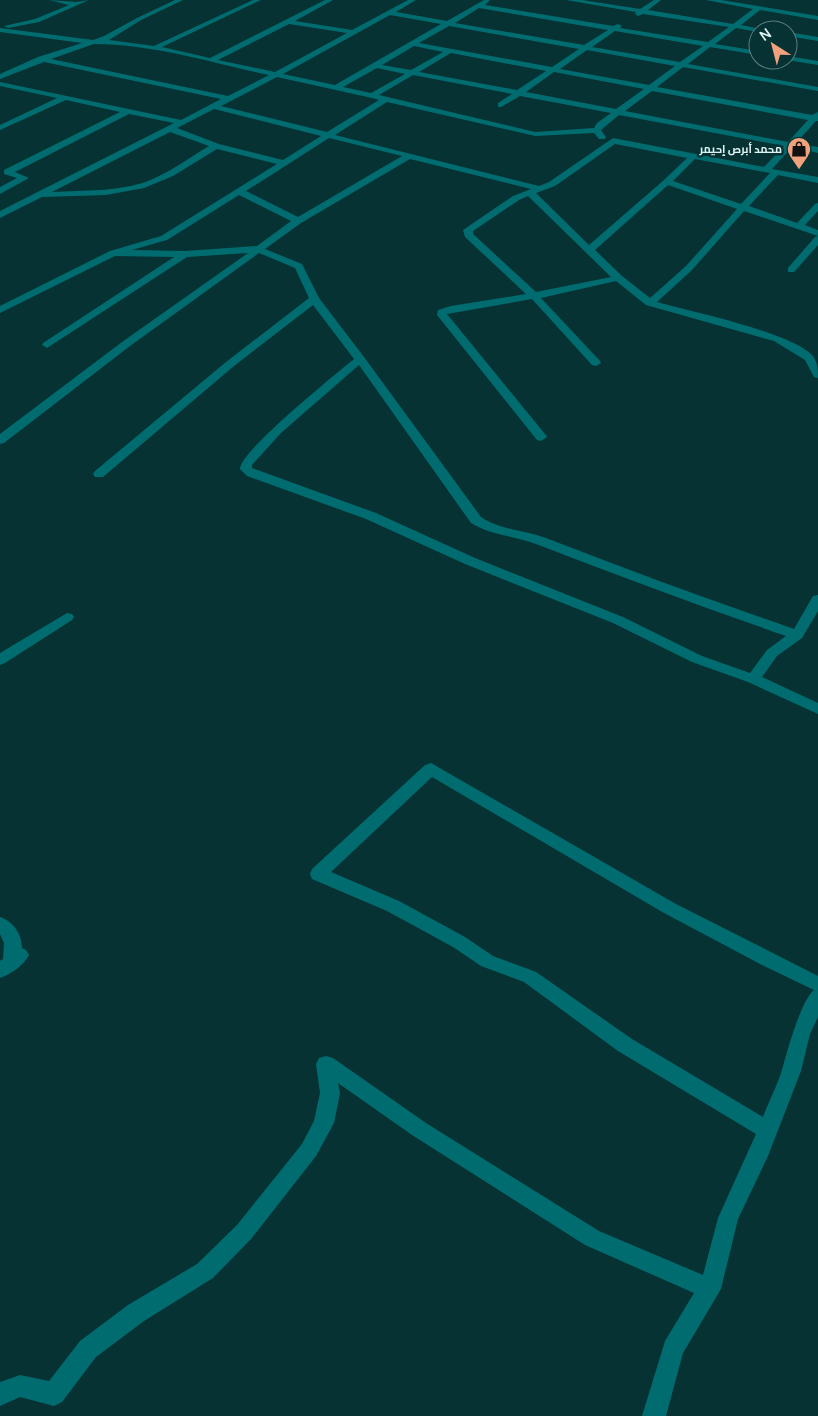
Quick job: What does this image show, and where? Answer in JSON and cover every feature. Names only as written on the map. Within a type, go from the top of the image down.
[{"type":"street","points":[[52,0],[76,4]]},
{"type":"street","points":[[0,29],[37,21],[86,0]]},
{"type":"street","points":[[0,77],[41,59],[89,42],[107,38],[139,19],[180,0]]},
{"type":"street","points":[[155,48],[258,0]]},
{"type":"street","points":[[312,0],[328,1]]},
{"type":"street","points":[[274,74],[275,71],[408,0]]},
{"type":"street","points":[[0,215],[5,209],[39,195],[413,0]]},
{"type":"street","points":[[336,88],[488,0]]},
{"type":"street","points":[[569,0],[748,28]]},
{"type":"street","points":[[501,105],[658,0]]},
{"type":"street","points":[[709,0],[818,17]]},
{"type":"street","points":[[720,0],[747,1],[818,17]]},
{"type":"street","points":[[212,60],[328,1]]},
{"type":"street","points":[[478,6],[748,51]]},
{"type":"street","points":[[0,29],[89,42],[114,42],[155,48],[535,134],[554,134],[597,130],[618,111],[759,8]]},
{"type":"street","points":[[389,13],[818,89]]},
{"type":"street","points":[[289,22],[349,31]]},
{"type":"street","points":[[798,36],[818,39]]},
{"type":"street","points":[[413,44],[817,117]]},
{"type":"street","points":[[372,96],[450,51]]},
{"type":"street","points":[[41,59],[228,98]]},
{"type":"street","points":[[798,60],[818,63]]},
{"type":"street","points":[[376,66],[818,150]]},
{"type":"street","points":[[0,84],[179,122]]},
{"type":"street","points":[[0,128],[64,98]]},
{"type":"street","points":[[0,310],[113,253],[164,238],[386,99]]},
{"type":"street","points":[[212,106],[331,134],[541,188]]},
{"type":"street","points":[[0,191],[25,178],[7,172],[128,111]]},
{"type":"street","points":[[767,169],[817,117]]},
{"type":"street","points":[[168,128],[216,146],[284,163]]},
{"type":"street","points":[[597,130],[598,134],[613,141],[818,180]]},
{"type":"street","points":[[596,363],[534,296],[466,234],[468,230],[510,201],[564,176],[595,152],[613,141]]},
{"type":"street","points":[[39,195],[123,190],[141,186],[162,177],[216,146]]},
{"type":"street","points":[[0,440],[126,344],[298,220],[410,155]]},
{"type":"street","points":[[590,248],[668,182],[693,156]]},
{"type":"street","points":[[650,303],[689,268],[742,207],[777,171]]},
{"type":"street","points":[[668,182],[818,233]]},
{"type":"street","points":[[239,191],[298,220]]},
{"type":"street","points":[[530,193],[590,248],[618,278],[650,303],[778,339],[808,358],[818,375]]},
{"type":"street","points":[[799,226],[818,206]]},
{"type":"street","points":[[791,270],[818,239]]},
{"type":"street","points":[[113,253],[185,254],[257,249],[299,266],[314,299],[360,359],[476,520],[485,526],[533,538],[640,580],[798,635]]},
{"type":"street","points":[[47,345],[185,254]]},
{"type":"street","points":[[541,437],[442,315],[442,312],[451,308],[534,296],[618,278]]},
{"type":"street","points":[[99,474],[230,364],[314,299]]},
{"type":"street","points":[[360,359],[277,431],[246,464],[246,469],[251,473],[371,516],[470,561],[618,620],[697,659],[753,679],[818,709]]},
{"type":"street","points":[[753,679],[772,653],[798,635],[818,599]]},
{"type":"street","points":[[0,660],[67,616]]},
{"type":"street","points":[[767,1130],[625,1046],[530,977],[487,962],[459,942],[393,906],[318,874],[431,769],[712,931],[818,984]]},
{"type":"street","points":[[0,924],[13,937],[14,947],[11,957],[20,955],[0,971]]},
{"type":"street","points":[[654,1416],[673,1349],[697,1306],[710,1289],[728,1218],[758,1156],[791,1071],[801,1034],[818,996]]},
{"type":"street","points":[[0,1394],[20,1386],[54,1394],[88,1349],[136,1313],[205,1271],[244,1232],[309,1150],[324,1123],[330,1093],[326,1064],[434,1139],[592,1238],[710,1289]]},
{"type":"place","name":"محمد أبرص إحيمر","points":[[799,170]]}]
